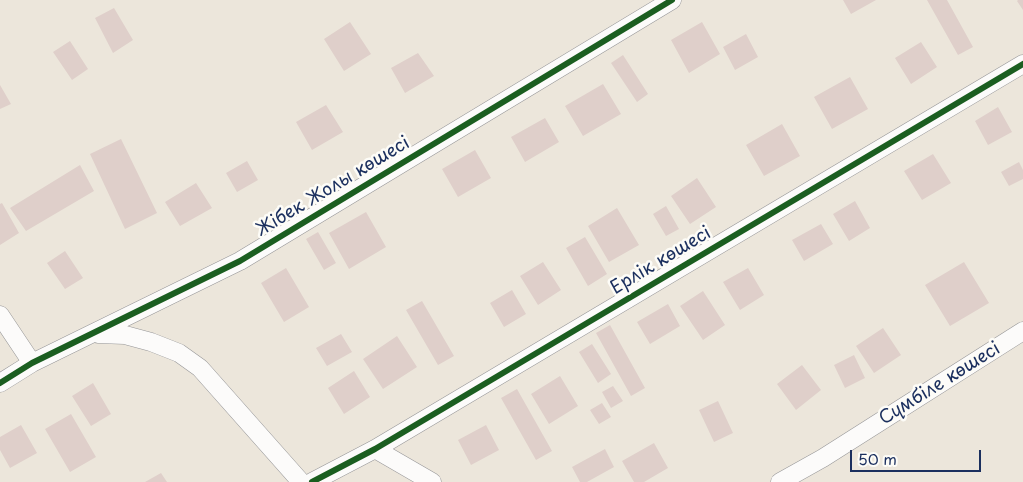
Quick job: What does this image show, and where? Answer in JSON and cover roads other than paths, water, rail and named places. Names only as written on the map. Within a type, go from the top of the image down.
[{"type":"street","name":"Жібек Жолы көшесі","points":[[0,383],[32,364],[240,261],[672,0]]},
{"type":"street","name":"Ерлік көшесі","points":[[312,482],[375,449],[1023,64]]},
{"type":"street","points":[[0,315],[32,364]]},
{"type":"street","name":"Сүмбіле көшесі","points":[[780,482],[839,448],[1023,331]]},
{"type":"street","points":[[95,334],[125,334],[151,342],[179,353],[200,368],[301,482]]},
{"type":"street","points":[[375,449],[432,482]]}]
